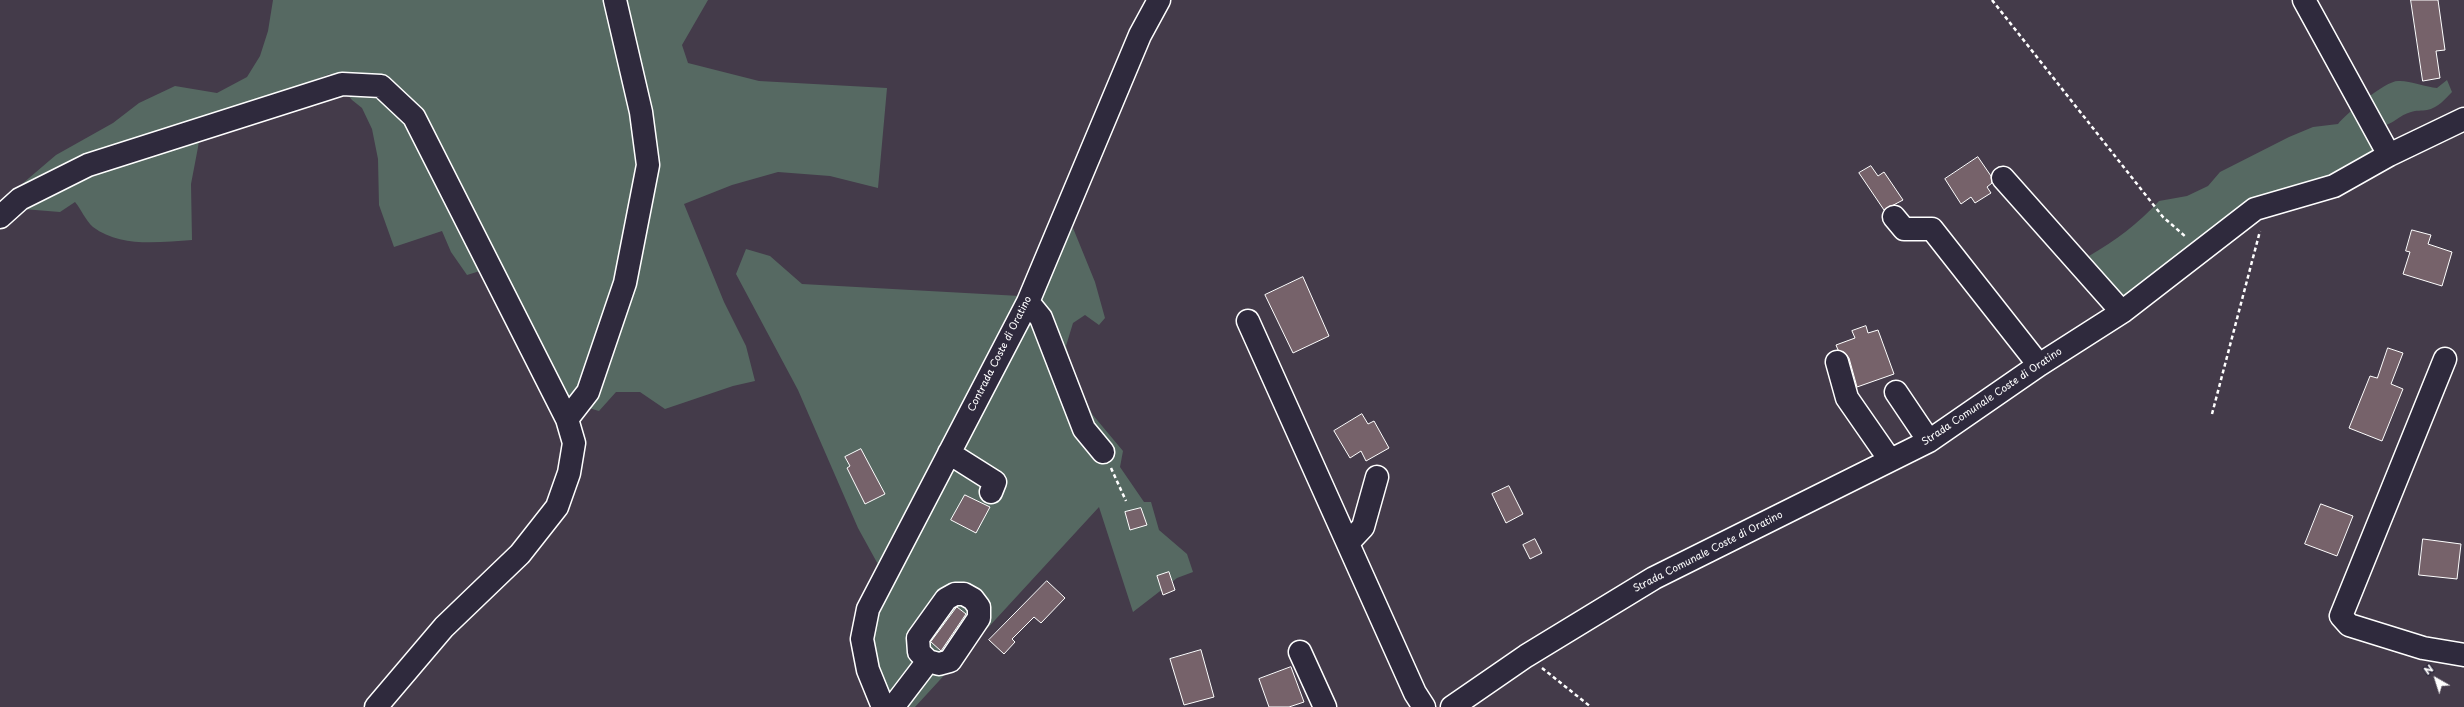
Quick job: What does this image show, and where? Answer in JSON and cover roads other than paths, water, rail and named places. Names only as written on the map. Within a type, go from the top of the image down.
[{"type":"street","points":[[567,419],[588,392],[625,283],[648,165],[641,112],[615,0]]},
{"type":"street","name":"Contrada Coste di Oratino","points":[[883,707],[868,670],[862,639],[868,609],[1028,302],[1140,35],[1159,0]]},
{"type":"street","points":[[2304,0],[2389,154]]},
{"type":"street","points":[[0,217],[20,199],[88,165],[320,89],[342,84],[381,86],[414,117],[567,419],[574,443],[569,473],[557,507],[520,554],[444,627],[376,707]]},
{"type":"street","name":"Strada Comunale Coste di Oratino","points":[[1452,707],[1526,656],[1654,578],[1930,441],[2039,365],[2122,312],[2255,209],[2334,186],[2389,154],[2464,119]]},
{"type":"street","points":[[2003,178],[2122,312]]},
{"type":"street","points":[[1894,217],[1904,229],[1932,229],[2039,365]]},
{"type":"street","points":[[1028,302],[1041,318],[1084,429],[1103,452]]},
{"type":"street","points":[[1248,321],[1415,693],[1424,707]]},
{"type":"street","points":[[2445,359],[2341,616],[2349,625],[2415,646],[2464,655]]},
{"type":"street","points":[[1837,362],[1848,398],[1890,460]]},
{"type":"street","points":[[1896,392],[1930,441]]},
{"type":"street","points":[[949,453],[995,482],[990,492]]},
{"type":"street","points":[[1348,543],[1363,527],[1377,477]]},
{"type":"street","points":[[1300,652],[1325,707]]},
{"type":"street","points":[[893,707],[928,661]]}]
